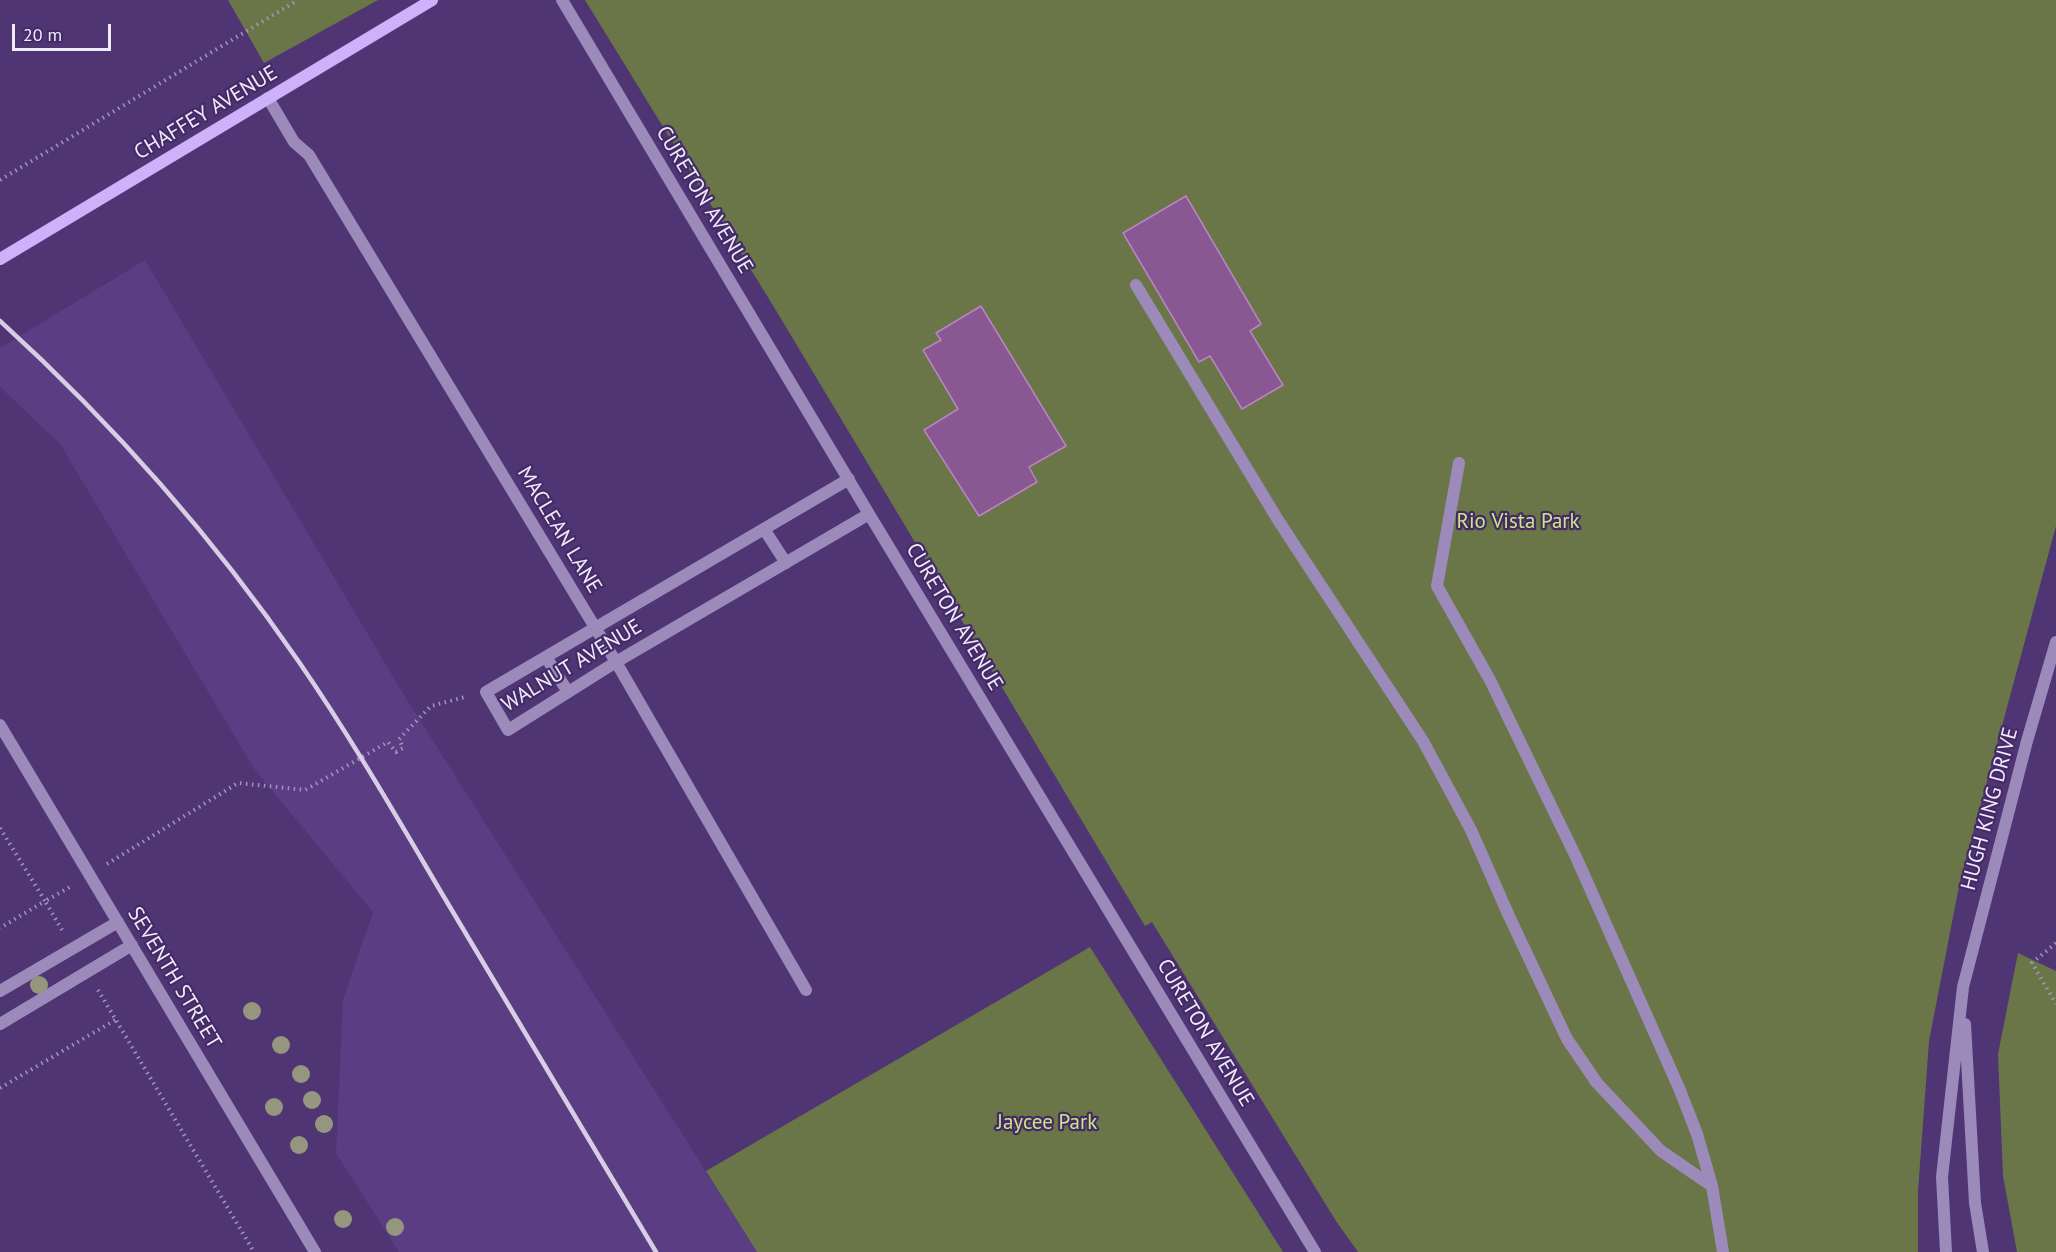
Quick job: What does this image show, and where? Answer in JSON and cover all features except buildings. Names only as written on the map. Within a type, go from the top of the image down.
[{"type":"street","name":"CHAFFEY AVENUE","points":[[0,259],[432,0]]},
{"type":"street","name":"CURETON AVENUE","points":[[562,0],[869,514],[1315,1252]]},
{"type":"street","name":"MACLEAN LANE","points":[[268,98],[294,142],[309,155],[616,662],[806,990]]},
{"type":"street","points":[[1136,285],[1278,520],[1423,741],[1471,830],[1567,1039],[1597,1083],[1661,1151],[1712,1186]]},
{"type":"street","points":[[1459,463],[1437,586],[1490,680],[1576,857],[1679,1088],[1697,1134],[1712,1186],[1723,1252]]},
{"type":"street","name":"WALNUT AVENUE","points":[[849,479],[486,692],[508,730],[616,662],[869,514]]},
{"type":"street","points":[[764,529],[786,563]]},
{"type":"street","name":"HUGH KING DRIVE","points":[[1947,1252],[1942,1177],[1963,987],[2056,642]]},
{"type":"street","points":[[546,657],[568,692]]},
{"type":"street","name":"SEVENTH STREET","points":[[0,724],[315,1252]]},
{"type":"street","points":[[0,991],[118,922]]},
{"type":"street","points":[[0,1024],[132,945]]},
{"type":"street","name":"HUGH KING DRIVE","points":[[1963,987],[1975,1203],[1983,1252]]},
{"type":"path","points":[[0,180],[298,0]]},
{"type":"path","points":[[0,928],[238,783],[305,790],[388,742],[396,752],[403,748],[399,739],[431,706],[486,692]]},
{"type":"path","points":[[0,828],[73,948]]},
{"type":"path","points":[[2056,943],[2032,963],[2056,1005]]},
{"type":"path","points":[[87,971],[254,1252]]},
{"type":"path","points":[[0,1088],[115,1020]]},
{"type":"shaded area","points":[[145,260],[404,695],[757,1252],[399,1252],[336,1153],[343,1000],[373,912],[255,770],[60,444],[0,387],[0,348]]},
{"type":"green space","points":[[228,0],[378,0],[264,63]]},
{"type":"green space","name":"Rio Vista Park","points":[[585,0],[2056,0],[2056,526],[1960,881],[1929,1041],[1918,1191],[1918,1252],[1358,1252],[1336,1221],[1152,922],[1145,926],[777,312]]},
{"type":"green space","name":"Jaycee Park","points":[[1090,947],[1283,1252],[757,1252],[706,1171]]},
{"type":"green space","points":[[2018,953],[2056,971],[2056,1252],[2017,1252],[2003,1176],[1998,1054]]},
{"type":"railway","points":[[0,321],[81,399],[159,482],[232,570],[299,662],[372,776],[656,1252]]}]
